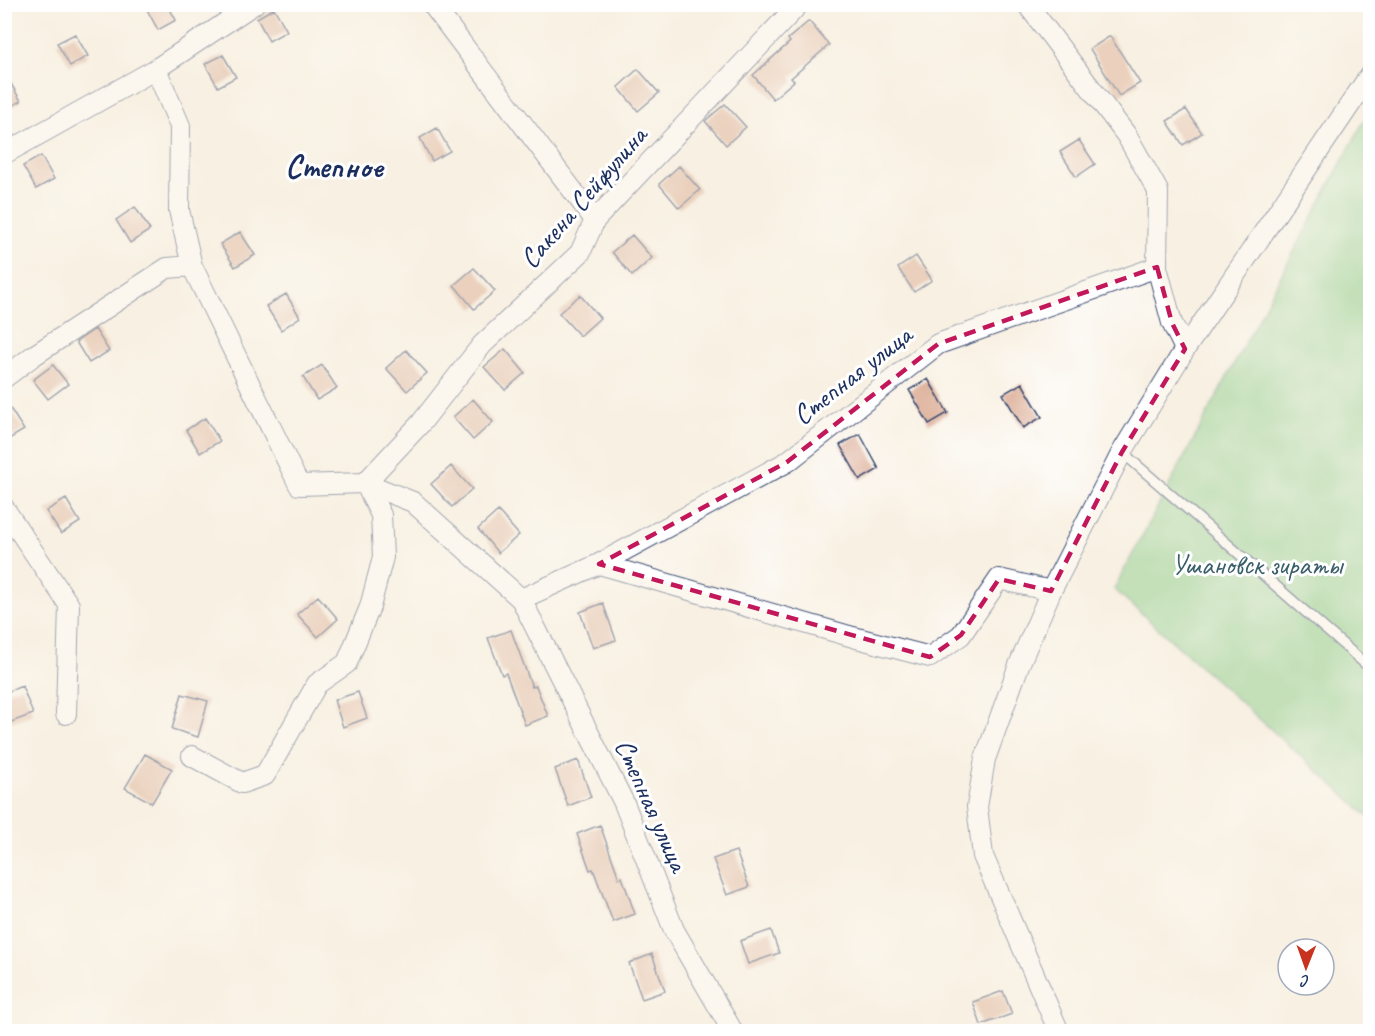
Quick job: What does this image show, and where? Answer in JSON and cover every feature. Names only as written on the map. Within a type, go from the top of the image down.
[{"type":"street","points":[[4,154],[156,69],[254,4]]},
{"type":"street","points":[[432,4],[595,220]]},
{"type":"street","name":"Сакена Сейфулина","points":[[365,483],[421,423],[482,345],[580,253],[595,220],[799,4]]},
{"type":"street","points":[[1028,4],[1127,136],[1158,191],[1157,267],[1172,323],[1185,349]]},
{"type":"street","points":[[156,69],[180,126],[179,210],[192,266],[299,485],[365,483],[381,515],[383,557],[370,607],[347,663],[317,684],[265,775],[242,783],[192,756]]},
{"type":"street","points":[[1059,1032],[983,856],[977,807],[985,759],[1019,665],[1051,591],[1122,452],[1185,349],[1371,75]]},
{"type":"street","points":[[4,378],[33,356],[167,268],[192,266]]},
{"type":"street","name":"Степная улица","points":[[521,599],[599,564],[788,462],[938,344],[1157,267]]},
{"type":"street","name":"Степная улица","points":[[365,483],[413,502],[521,599],[624,803],[675,930],[733,1032]]},
{"type":"street","points":[[4,508],[69,606],[66,714]]},
{"type":"street","points":[[599,564],[930,657],[961,635],[999,579],[1051,591]]},
{"type":"lane","points":[[1122,452],[1371,668]]},
{"type":"highlighted area","points":[[1157,267],[1172,323],[1185,349],[1122,452],[1051,591],[999,579],[961,635],[930,657],[599,564],[787,462],[938,344]]},
{"type":"green space","name":"Ушановск зираты","points":[[1370,109],[1370,818],[1114,589]]},
{"type":"building","points":[[144,4],[167,4],[176,20],[158,30]]},
{"type":"building","points":[[274,8],[287,31],[269,41],[257,18]]},
{"type":"building","points":[[809,21],[829,45],[791,78],[794,81],[773,99],[753,75],[790,42],[788,39]]},
{"type":"building","points":[[75,34],[88,56],[70,66],[57,43]]},
{"type":"building","points":[[1110,36],[1140,83],[1119,96],[1090,49]]},
{"type":"building","points":[[223,55],[236,77],[218,87],[205,64]]},
{"type":"building","points":[[638,69],[659,93],[638,111],[618,87]]},
{"type":"building","points":[[4,72],[21,101],[4,111]]},
{"type":"building","points":[[725,104],[746,127],[726,145],[705,121]]},
{"type":"building","points":[[1186,109],[1202,133],[1183,145],[1167,121]]},
{"type":"building","points":[[437,128],[450,151],[432,161],[420,138]]},
{"type":"building","points":[[1079,140],[1095,164],[1076,177],[1060,152]]},
{"type":"building","points":[[41,156],[54,179],[36,189],[23,166]]},
{"type":"building","points":[[679,166],[700,190],[679,208],[659,184]]},
{"type":"building","points":[[135,207],[150,230],[130,243],[116,220]]},
{"type":"building","points":[[240,232],[255,255],[235,267],[220,244]]},
{"type":"building","points":[[632,235],[652,258],[632,276],[612,252]]},
{"type":"building","points":[[916,256],[932,280],[914,292],[898,268]]},
{"type":"building","points":[[474,268],[495,291],[474,309],[454,285]]},
{"type":"building","points":[[286,294],[300,317],[281,330],[266,306]]},
{"type":"building","points":[[580,295],[600,318],[580,336],[559,313]]},
{"type":"building","points":[[95,329],[109,351],[89,363],[76,342]]},
{"type":"building","points":[[505,349],[525,373],[505,390],[484,367]]},
{"type":"building","points":[[406,350],[427,373],[407,391],[386,368]]},
{"type":"building","points":[[53,365],[68,384],[48,399],[33,380]]},
{"type":"building","points":[[322,365],[337,388],[317,400],[303,377]]},
{"type":"building","points":[[928,379],[948,413],[929,424],[909,390]]},
{"type":"building","points":[[1022,383],[1042,417],[1023,428],[1003,394]]},
{"type":"building","points":[[4,399],[24,430],[4,442]]},
{"type":"building","points":[[473,399],[493,422],[473,440],[453,417]]},
{"type":"building","points":[[205,418],[220,441],[200,453],[186,430]]},
{"type":"building","points":[[860,434],[879,469],[860,480],[840,445]]},
{"type":"building","points":[[451,466],[472,489],[452,507],[431,484]]},
{"type":"building","points":[[66,499],[80,522],[61,534],[46,511]]},
{"type":"building","points":[[498,511],[519,535],[498,553],[478,529]]},
{"type":"building","points":[[318,596],[338,619],[318,637],[297,614]]},
{"type":"building","points":[[603,603],[616,640],[593,648],[580,612]]},
{"type":"building","points":[[511,630],[532,687],[536,686],[548,716],[525,725],[506,673],[502,675],[488,638]]},
{"type":"building","points":[[22,686],[33,714],[11,722],[4,704],[4,693]]},
{"type":"building","points":[[358,692],[367,718],[343,727],[334,700]]},
{"type":"building","points":[[182,694],[208,701],[198,737],[172,729]]},
{"type":"building","points":[[145,754],[172,769],[152,803],[125,788]]},
{"type":"building","points":[[578,760],[591,797],[568,806],[555,769]]},
{"type":"building","points":[[600,825],[635,914],[613,922],[577,834]]},
{"type":"building","points":[[736,851],[749,887],[727,895],[713,859]]},
{"type":"building","points":[[771,930],[779,953],[748,964],[740,941]]},
{"type":"building","points":[[652,954],[665,991],[642,999],[629,963]]},
{"type":"building","points":[[1003,991],[1012,1014],[981,1025],[973,1002]]},
{"type":"district","name":"Степное","points":[[334,166]]}]
